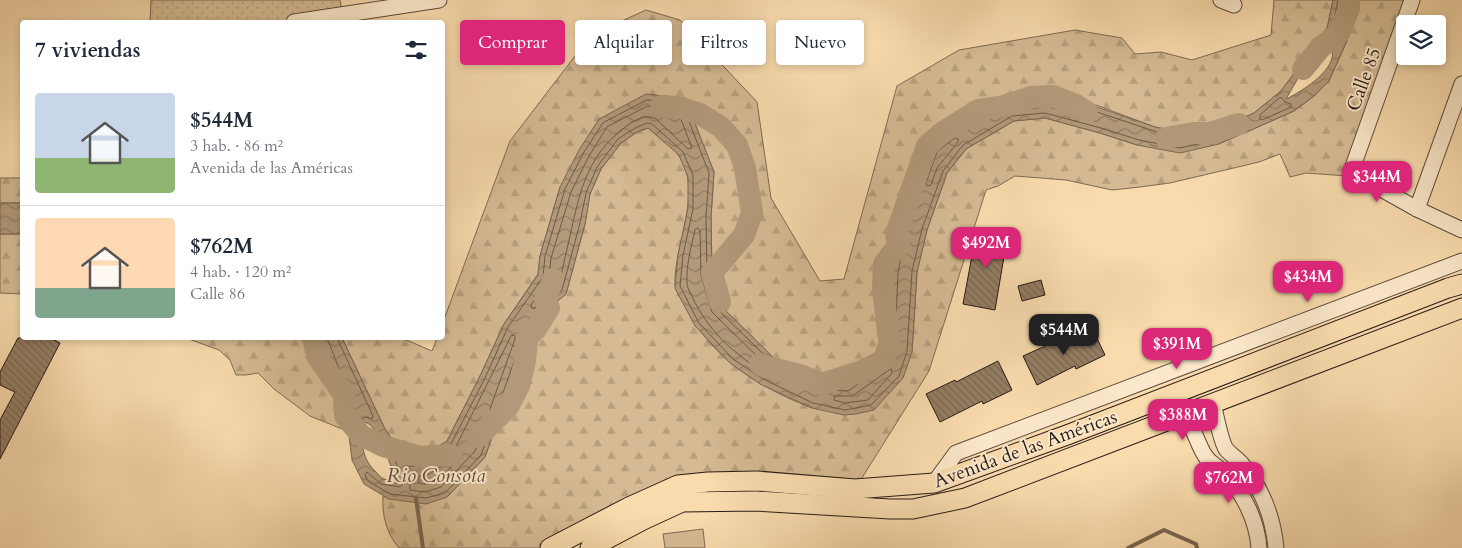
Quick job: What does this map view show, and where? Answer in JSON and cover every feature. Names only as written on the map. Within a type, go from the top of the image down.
[{"type":"main road","name":"Avenida de las Américas","points":[[1203,403],[1238,369],[1462,284]]},
{"type":"main road","name":"Avenida de las Américas","points":[[550,548],[629,507],[678,485],[708,482],[758,482],[855,489],[934,483],[1067,435],[1203,403],[1462,308]]},
{"type":"main road","points":[[1186,414],[1203,403]]},
{"type":"main road","name":"Avenida de las Américas","points":[[590,548],[682,502],[756,500],[890,510],[913,509],[965,498],[1186,414]]},
{"type":"street","points":[[307,20],[439,0]]},
{"type":"street","name":"Calle 85","points":[[1412,0],[1351,172],[1417,209]]},
{"type":"street","points":[[1462,84],[1417,209],[1462,230]]},
{"type":"street","points":[[934,483],[956,453],[1462,261]]},
{"type":"street","points":[[1158,377],[1203,403],[1226,449],[1240,462],[1265,500],[1272,522],[1276,548]]},
{"type":"street","points":[[1196,435],[1196,425],[1200,420],[1210,418],[1203,403]]},
{"type":"street","points":[[1186,414],[1206,457],[1224,473],[1240,492],[1251,514],[1258,537],[1259,548]]},
{"type":"green space","points":[[151,0],[340,0],[343,15],[308,20],[150,20]]},
{"type":"green space","points":[[1274,0],[1333,0],[1327,29],[1281,91],[1254,113],[1210,133],[1173,131],[1155,127],[1096,105],[995,101],[943,132],[927,146],[905,213],[893,273],[890,341],[884,360],[846,386],[822,384],[789,373],[722,307],[712,273],[711,217],[714,172],[685,98],[560,187],[540,256],[538,274],[504,324],[447,441],[421,457],[399,451],[384,427],[343,340],[407,340],[432,351],[436,340],[445,340],[445,317],[510,141],[575,56],[575,65],[672,65],[672,20],[624,20],[646,10],[682,22],[682,65],[722,65],[757,102],[771,198],[820,281],[844,279],[897,86],[959,50],[1075,30],[1122,38],[1135,54],[1161,52],[1192,60],[1271,35]]},
{"type":"green space","points":[[1359,0],[1412,0],[1406,15],[1396,15],[1396,43],[1347,176],[1306,173],[1290,177],[1280,154],[1259,162],[1170,183],[1140,187],[1112,190],[1066,180],[1015,176],[998,186],[986,190],[929,371],[855,489],[708,482],[550,548],[399,548],[391,536],[384,517],[383,496],[389,499],[447,497],[485,457],[527,338],[549,308],[566,294],[585,224],[590,194],[601,169],[621,143],[637,132],[648,128],[669,144],[679,156],[686,171],[689,186],[688,203],[678,254],[675,286],[696,325],[723,356],[738,369],[773,391],[812,408],[912,352],[917,272],[927,230],[947,173],[966,149],[1014,121],[1045,118],[1137,145],[1249,131],[1294,111],[1314,96],[1329,81],[1349,36],[1352,18]]},
{"type":"green space","points":[[0,178],[20,178],[20,203],[0,203]]},
{"type":"green space","points":[[0,234],[20,234],[20,294],[0,293]]},
{"type":"green space","points":[[192,340],[322,340],[344,395],[347,431],[310,416],[274,389],[258,373],[236,375],[230,360],[219,350]]},
{"type":"green space","points":[[703,529],[705,548],[665,548],[663,534]]},
{"type":"water","name":"Rio Consota","points":[[1333,0],[1359,0],[1352,18],[1349,36],[1329,81],[1314,96],[1294,111],[1219,144],[1180,153],[1137,145],[1045,118],[1014,121],[966,149],[947,173],[927,230],[917,272],[912,352],[903,378],[874,410],[844,415],[812,408],[760,384],[730,363],[695,326],[675,288],[678,255],[688,208],[688,177],[679,155],[648,128],[637,132],[621,143],[601,169],[590,194],[585,224],[566,294],[549,308],[527,338],[485,457],[447,497],[426,504],[389,499],[364,484],[352,460],[344,395],[322,340],[343,340],[384,427],[399,451],[421,457],[447,441],[504,324],[538,275],[540,256],[560,187],[579,150],[599,119],[646,94],[685,98],[714,172],[711,217],[712,273],[722,307],[789,373],[822,384],[846,386],[884,360],[890,341],[893,273],[905,213],[927,146],[943,132],[995,101],[1008,98],[1031,97],[1074,99],[1155,127],[1173,131],[1210,133],[1254,113],[1281,91],[1327,29]],"holes":[[[1327,42],[1332,50],[1332,59],[1321,75],[1303,90],[1286,99],[1308,61]],[[365,422],[371,425],[379,436],[400,483],[382,478],[370,466],[364,454],[362,435]]]},
{"type":"water","points":[[0,203],[20,203],[20,234],[0,234]]},
{"type":"building","points":[[977,229],[1008,233],[995,310],[963,304]]},
{"type":"building","points":[[1041,280],[1045,295],[1022,301],[1018,286]]},
{"type":"building","points":[[1091,326],[1105,355],[1076,369],[1075,366],[1037,385],[1023,356],[1052,343],[1053,345]]},
{"type":"building","points":[[18,338],[20,340],[54,340],[60,343],[0,459],[0,420],[15,392],[0,385],[0,372]]},
{"type":"building","points":[[998,361],[1012,390],[983,404],[982,401],[940,422],[926,394],[955,380],[956,382]]},
{"type":"waterway","points":[[1303,69],[1321,47],[1339,33],[1349,9],[1349,0]]},
{"type":"waterway","points":[[760,364],[800,375],[822,384],[862,371],[884,360],[890,341],[883,288],[884,264],[899,244],[896,234],[927,146],[943,132],[978,110],[1004,106],[1031,97],[1053,96],[1076,105],[1087,112]]},
{"type":"waterway","points":[[661,106],[678,107],[700,114],[721,127],[737,145],[745,168],[752,213],[744,235],[712,273],[720,302]]},
{"type":"waterway","points":[[1166,138],[1194,133],[1210,133],[1239,124]]},
{"type":"waterway","points":[[478,437],[508,407],[519,386],[525,361],[527,338],[536,329],[549,308],[545,301],[553,279]]},
{"type":"waterway","points":[[313,340],[317,356],[344,395],[345,416],[361,435],[383,446],[421,457],[451,455]]},
{"type":"waterway","points":[[416,498],[423,548]]},
{"type":"waterway","points":[[1128,548],[1164,530],[1196,544],[1197,548]]}]
